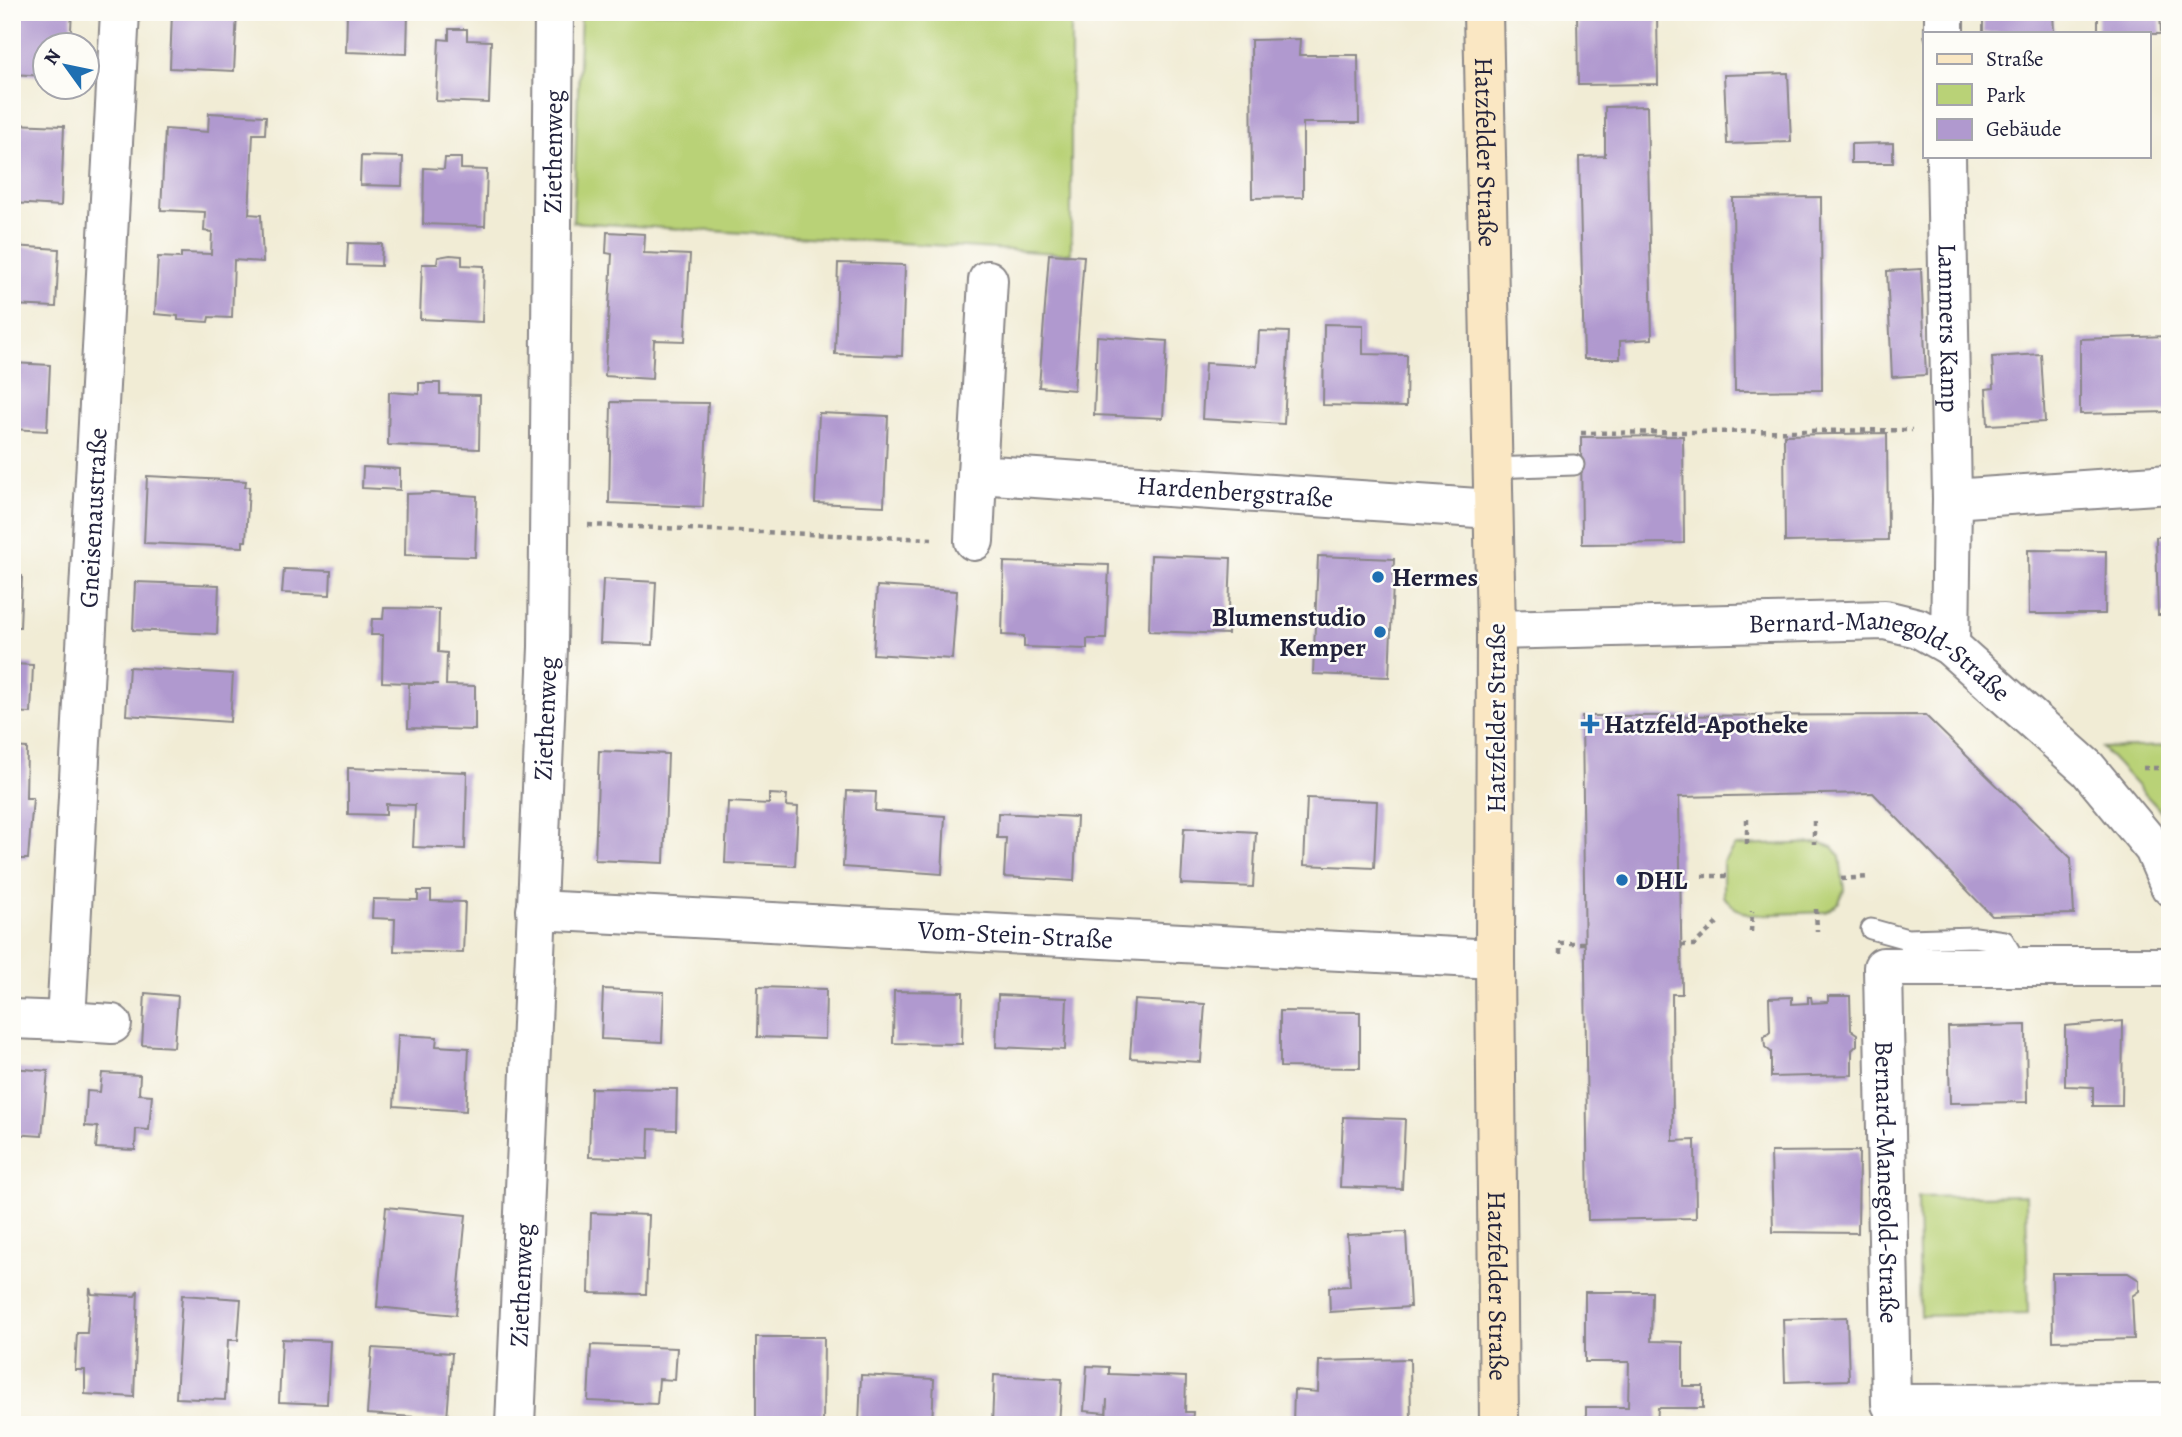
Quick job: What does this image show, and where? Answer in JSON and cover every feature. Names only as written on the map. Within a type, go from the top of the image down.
[{"type":"street","name":"Gneisenaustraße","points":[[66,1021],[120,12]]},
{"type":"street","name":"Ziethenweg","points":[[515,1425],[548,648],[554,12]]},
{"type":"street","name":"Hatzfelder Straße","points":[[1483,12],[1496,630],[1495,959],[1499,1425]]},
{"type":"street","points":[[1944,12],[1944,32]]},
{"type":"street","name":"Lammers Kamp","points":[[1946,158],[1952,499],[1950,646]]},
{"type":"street","points":[[974,541],[988,280]]},
{"type":"street","name":"Hardenbergstraße","points":[[977,474],[1492,509]]},
{"type":"street","points":[[1952,499],[2170,484]]},
{"type":"street","name":"Bernard-Manegold-Straße","points":[[1496,630],[1885,620],[1918,628],[1950,646],[2088,769],[2154,849],[2170,886]]},
{"type":"street","name":"Vom-Stein-Straße","points":[[536,910],[1495,959]]},
{"type":"street","name":"Bernard-Manegold-Straße","points":[[2170,967],[1883,967],[1891,1404],[2170,1403]]},
{"type":"street","points":[[12,1019],[112,1024]]},
{"type":"lane","points":[[1491,468],[1574,465]]},
{"type":"lane","points":[[1871,929],[1907,939],[1975,937],[2004,941],[2019,967]]},
{"type":"path","points":[[1574,465],[1574,433],[1951,429]]},
{"type":"path","points":[[549,523],[974,541]]},
{"type":"path","points":[[1747,819],[1747,845]]},
{"type":"path","points":[[1814,821],[1814,844]]},
{"type":"path","points":[[1702,876],[1728,876]]},
{"type":"path","points":[[1841,880],[1870,877]]},
{"type":"path","points":[[1816,909],[1817,931]]},
{"type":"path","points":[[1751,933],[1752,911]]},
{"type":"path","points":[[1681,945],[1694,945],[1719,921]]},
{"type":"path","points":[[1560,954],[1560,943],[1584,943]]},
{"type":"green space","points":[[581,12],[1071,12],[1071,254],[573,222]]},
{"type":"green space","points":[[2170,746],[2170,821],[2102,748]]},
{"type":"green space","points":[[1821,843],[1832,847],[1840,856],[1844,890],[1839,902],[1826,912],[1749,915],[1735,908],[1723,896],[1723,862],[1735,846]]},
{"type":"green space","points":[[2026,1195],[2028,1314],[1920,1316],[1918,1197]]},
{"type":"building","points":[[12,12],[72,12],[71,32],[32,32],[32,75],[12,74]]},
{"type":"building","points":[[172,12],[237,12],[234,71],[170,68]]},
{"type":"building","points":[[347,12],[408,12],[407,54],[346,52]]},
{"type":"building","points":[[1577,12],[1657,12],[1658,84],[1578,85]]},
{"type":"building","points":[[1983,12],[2053,12],[2054,32],[1983,32]]},
{"type":"building","points":[[2098,12],[2160,12],[2161,34],[2098,32]]},
{"type":"building","points":[[449,29],[467,29],[467,40],[491,41],[489,103],[436,101],[439,39],[449,40]]},
{"type":"building","points":[[1300,39],[1299,55],[1358,55],[1359,123],[1303,123],[1303,197],[1252,198],[1251,40]]},
{"type":"building","points":[[1788,73],[1791,142],[1727,144],[1724,75]]},
{"type":"building","points":[[1647,106],[1652,339],[1620,341],[1620,359],[1584,359],[1579,157],[1605,156],[1605,107]]},
{"type":"building","points":[[209,113],[266,116],[265,134],[253,134],[249,214],[261,215],[263,262],[234,260],[232,318],[209,317],[208,322],[178,320],[178,316],[155,314],[158,257],[181,258],[181,253],[211,254],[212,232],[204,231],[205,212],[161,210],[165,129],[208,132]]},
{"type":"building","points":[[12,124],[64,126],[61,206],[12,203]]},
{"type":"building","points":[[1893,143],[1893,163],[1851,163],[1851,144]]},
{"type":"building","points":[[361,156],[403,157],[402,186],[360,185]]},
{"type":"building","points":[[445,158],[461,158],[461,169],[487,170],[485,226],[423,224],[424,168],[444,169]]},
{"type":"building","points":[[1821,197],[1822,390],[1735,391],[1733,198]]},
{"type":"building","points":[[607,232],[645,234],[644,253],[690,255],[685,341],[654,340],[652,379],[605,376],[612,254],[606,253]]},
{"type":"building","points":[[348,243],[382,244],[381,266],[347,265]]},
{"type":"building","points":[[12,246],[59,249],[56,307],[12,305]]},
{"type":"building","points":[[1049,254],[1084,256],[1074,390],[1039,387]]},
{"type":"building","points":[[462,256],[462,265],[484,266],[482,322],[420,319],[422,264],[437,264],[438,257]]},
{"type":"building","points":[[838,263],[905,265],[902,356],[835,354]]},
{"type":"building","points":[[1921,269],[1926,375],[1892,377],[1887,271]]},
{"type":"building","points":[[1324,324],[1363,325],[1363,354],[1407,355],[1406,407],[1323,405]]},
{"type":"building","points":[[1259,331],[1289,332],[1284,424],[1202,419],[1205,363],[1257,366]]},
{"type":"building","points":[[1097,336],[1167,341],[1163,418],[1094,415]]},
{"type":"building","points":[[2168,336],[2169,412],[2080,414],[2080,339]]},
{"type":"building","points":[[2041,354],[2045,422],[1988,425],[1986,389],[1994,388],[1992,357]]},
{"type":"building","points":[[12,363],[50,365],[47,431],[12,429]]},
{"type":"building","points":[[419,383],[440,383],[440,394],[480,395],[479,449],[388,445],[389,392],[419,394]]},
{"type":"building","points":[[611,402],[708,403],[703,507],[609,503]]},
{"type":"building","points":[[819,413],[888,416],[884,506],[815,503]]},
{"type":"building","points":[[1887,433],[1888,540],[1785,542],[1784,435]]},
{"type":"building","points":[[1683,436],[1684,543],[1582,544],[1581,437]]},
{"type":"building","points":[[363,467],[400,469],[400,490],[362,488]]},
{"type":"building","points":[[147,476],[246,481],[245,487],[249,487],[246,541],[243,541],[243,547],[144,543]]},
{"type":"building","points":[[406,494],[477,496],[475,557],[405,555]]},
{"type":"building","points":[[2170,536],[2170,615],[2158,615],[2156,537]]},
{"type":"building","points":[[2028,550],[2106,551],[2105,614],[2029,614]]},
{"type":"building","points":[[1151,555],[1231,558],[1228,634],[1149,631]]},
{"type":"building","points":[[1318,556],[1394,559],[1389,677],[1313,674]]},
{"type":"building","points":[[1004,562],[1109,565],[1106,639],[1087,639],[1087,649],[1024,647],[1024,636],[1002,635]]},
{"type":"building","points":[[284,569],[331,571],[330,595],[282,593]]},
{"type":"building","points":[[12,576],[22,576],[20,627],[12,627]]},
{"type":"building","points":[[603,579],[656,582],[653,645],[600,643]]},
{"type":"building","points":[[135,582],[219,585],[217,634],[133,630]]},
{"type":"building","points":[[877,586],[957,591],[952,659],[873,654]]},
{"type":"building","points":[[384,608],[439,609],[438,652],[447,653],[446,685],[475,686],[475,730],[408,728],[409,684],[438,684],[382,682],[383,635],[371,635],[372,619],[383,619]]},
{"type":"building","points":[[12,664],[33,665],[31,713],[12,712]]},
{"type":"building","points":[[129,667],[233,674],[230,722],[126,715]]},
{"type":"building","points":[[1925,715],[2071,858],[2074,914],[1992,916],[1873,793],[1679,797],[1682,994],[1672,994],[1673,1141],[1695,1140],[1696,1218],[1588,1220],[1582,716]]},
{"type":"building","points":[[12,747],[27,748],[26,798],[33,798],[28,859],[12,859]]},
{"type":"building","points":[[599,751],[668,754],[664,863],[595,860]]},
{"type":"building","points":[[348,768],[467,772],[465,849],[413,847],[415,805],[386,804],[386,815],[348,814]]},
{"type":"building","points":[[847,791],[876,792],[875,811],[945,816],[942,874],[843,867]]},
{"type":"building","points":[[769,794],[787,795],[786,806],[798,807],[795,866],[725,863],[728,802],[769,804]]},
{"type":"building","points":[[1307,798],[1377,801],[1374,868],[1304,865]]},
{"type":"building","points":[[998,813],[1077,817],[1074,881],[1004,877],[1006,838],[997,838]]},
{"type":"building","points":[[1184,828],[1256,832],[1253,887],[1181,884]]},
{"type":"building","points":[[418,891],[431,891],[431,901],[465,902],[463,953],[394,951],[395,919],[372,918],[373,899],[418,900]]},
{"type":"building","points":[[12,916],[18,916],[14,984],[12,984]]},
{"type":"building","points":[[758,987],[826,989],[825,1039],[757,1037]]},
{"type":"building","points":[[603,989],[664,992],[662,1042],[601,1039]]},
{"type":"building","points":[[894,991],[963,992],[962,1044],[893,1043]]},
{"type":"building","points":[[145,993],[178,996],[174,1047],[142,1045]]},
{"type":"building","points":[[998,995],[1067,998],[1065,1050],[996,1047]]},
{"type":"building","points":[[1828,996],[1850,996],[1851,1030],[1857,1034],[1857,1045],[1852,1050],[1852,1075],[1771,1077],[1771,1052],[1765,1047],[1764,1037],[1770,1032],[1769,998],[1792,997],[1792,1004],[1808,1003],[1808,997],[1811,997],[1812,1003],[1828,1002]]},
{"type":"building","points":[[1134,1000],[1205,1004],[1201,1062],[1130,1058]]},
{"type":"building","points":[[1280,1011],[1360,1012],[1360,1068],[1280,1067]]},
{"type":"building","points":[[2123,1021],[2122,1106],[2093,1106],[2093,1087],[2065,1086],[2065,1026]]},
{"type":"building","points":[[2026,1025],[2027,1102],[1950,1103],[1948,1027]]},
{"type":"building","points":[[398,1035],[437,1037],[436,1046],[469,1048],[466,1111],[394,1106]]},
{"type":"building","points":[[12,1068],[48,1071],[42,1136],[12,1134]]},
{"type":"building","points":[[102,1073],[140,1075],[139,1094],[152,1095],[149,1130],[136,1129],[135,1150],[96,1148],[98,1127],[85,1126],[87,1091],[100,1092]]},
{"type":"building","points":[[591,1088],[677,1089],[676,1130],[649,1129],[648,1159],[589,1157]]},
{"type":"building","points":[[1343,1117],[1405,1119],[1402,1189],[1340,1187]]},
{"type":"building","points":[[1859,1151],[1858,1233],[1773,1232],[1771,1152]]},
{"type":"building","points":[[386,1207],[466,1215],[456,1315],[377,1307]]},
{"type":"building","points":[[591,1213],[649,1215],[646,1294],[589,1293]]},
{"type":"building","points":[[1406,1232],[1410,1307],[1330,1312],[1329,1287],[1350,1286],[1347,1235]]},
{"type":"building","points":[[2052,1273],[2128,1273],[2139,1280],[2139,1291],[2132,1296],[2134,1339],[2053,1341]]},
{"type":"building","points":[[90,1288],[92,1294],[135,1296],[138,1290],[134,1397],[85,1394],[85,1370],[75,1370],[77,1333],[87,1333]]},
{"type":"building","points":[[1585,1292],[1652,1292],[1651,1341],[1683,1342],[1683,1386],[1703,1386],[1703,1408],[1658,1408],[1657,1425],[1586,1425],[1586,1407],[1628,1407],[1629,1362],[1585,1362]]},
{"type":"building","points":[[182,1295],[241,1299],[238,1340],[228,1340],[225,1400],[176,1398]]},
{"type":"building","points":[[1847,1317],[1849,1380],[1785,1382],[1783,1319]]},
{"type":"building","points":[[756,1337],[824,1337],[823,1424],[756,1423]]},
{"type":"building","points":[[282,1339],[330,1341],[327,1404],[279,1402]]},
{"type":"building","points":[[591,1345],[677,1348],[675,1380],[659,1379],[657,1404],[588,1401]]},
{"type":"building","points":[[372,1348],[452,1353],[447,1419],[367,1414]]},
{"type":"building","points":[[1410,1359],[1411,1425],[1293,1425],[1294,1390],[1318,1392],[1319,1361]]},
{"type":"building","points":[[1087,1366],[1109,1367],[1109,1374],[1186,1377],[1185,1412],[1193,1412],[1192,1425],[1106,1425],[1107,1399],[1106,1413],[1084,1411]]},
{"type":"building","points":[[861,1375],[934,1379],[932,1425],[859,1425]]},
{"type":"building","points":[[994,1375],[1062,1379],[1059,1425],[992,1425]]},
{"type":"place","name":"Hermes","points":[[1378,577]]},
{"type":"place","name":"Blumenstudio Kemper","points":[[1380,632]]},
{"type":"place","name":"Hatzfeld-Apotheke","points":[[1590,724]]},
{"type":"place","name":"DHL","points":[[1622,880]]}]
